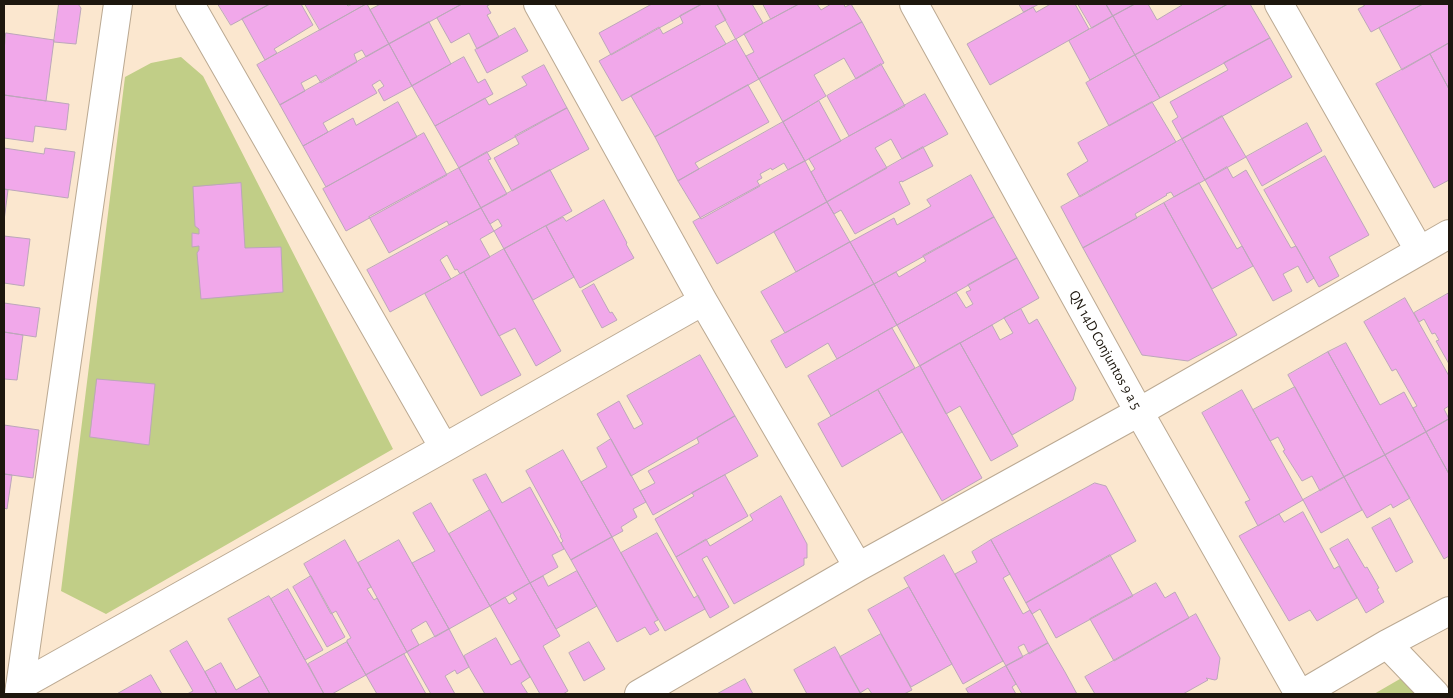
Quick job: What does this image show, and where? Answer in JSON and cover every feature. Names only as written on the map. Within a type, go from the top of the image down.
[{"type":"street","points":[[19,690],[118,4]]},
{"type":"street","points":[[190,4],[444,448]]},
{"type":"street","points":[[538,4],[703,301],[858,567]]},
{"type":"street","name":"QN 14D Conjuntos 9 a 5","points":[[914,4],[1140,412],[1300,694]]},
{"type":"street","points":[[1279,4],[1419,250]]},
{"type":"street","points":[[640,694],[858,567],[1140,412],[1449,234]]},
{"type":"street","points":[[19,690],[703,301]]},
{"type":"street","points":[[1300,694],[1449,611]]},
{"type":"street","points":[[1387,644],[1436,694]]},
{"type":"green space","points":[[181,57],[203,76],[393,449],[106,614],[61,591],[125,77],[151,63]]},
{"type":"green space","points":[[1405,676],[1416,694],[1374,694]]},
{"type":"building","points":[[59,4],[78,4],[81,8],[76,44],[54,42]]},
{"type":"building","points":[[218,4],[270,4],[231,25]]},
{"type":"building","points":[[270,4],[301,4],[313,25],[274,49],[277,53],[265,60],[242,19]]},
{"type":"building","points":[[305,4],[346,4],[348,6],[352,4],[366,4],[320,30]]},
{"type":"building","points":[[367,4],[389,44],[366,57],[362,50],[354,54],[357,62],[321,83],[316,75],[301,83],[305,91],[280,105],[257,65]]},
{"type":"building","points":[[381,4],[462,4],[389,44],[370,10]]},
{"type":"building","points":[[462,4],[491,4],[487,6],[491,13],[487,15],[499,37],[477,49],[469,33],[451,43],[437,18]]},
{"type":"building","points":[[649,4],[702,4],[611,55],[599,33]]},
{"type":"building","points":[[702,4],[717,4],[726,20],[715,26],[726,44],[622,101],[599,61],[659,27],[663,34],[683,23],[680,16]]},
{"type":"building","points":[[717,4],[752,4],[763,23],[736,39]]},
{"type":"building","points":[[763,4],[799,4],[771,19]]},
{"type":"building","points":[[799,4],[817,4],[821,10],[831,4],[844,4],[845,7],[851,4],[862,22],[759,79],[746,56],[754,52],[744,34]]},
{"type":"building","points":[[1019,4],[1039,4],[1024,12]]},
{"type":"building","points":[[1051,4],[1075,4],[1089,29],[990,85],[967,44],[1033,7],[1036,12]]},
{"type":"building","points":[[1078,4],[1106,4],[1113,16],[1092,28]]},
{"type":"building","points":[[1106,4],[1135,4],[1113,16]]},
{"type":"building","points":[[1135,4],[1148,4],[1157,20],[1182,4],[1228,4],[1135,55],[1113,16]]},
{"type":"building","points":[[1228,4],[1250,4],[1270,38],[1160,98],[1135,55]]},
{"type":"building","points":[[1363,4],[1423,4],[1371,32],[1358,9],[1364,6]]},
{"type":"building","points":[[1423,4],[1449,4],[1449,43],[1402,70],[1379,28]]},
{"type":"building","points":[[1113,16],[1135,55],[1090,80],[1069,41]]},
{"type":"building","points":[[429,22],[451,64],[412,86],[389,44]]},
{"type":"building","points":[[862,22],[884,63],[856,79],[844,58],[814,75],[826,96],[783,122],[759,79]]},
{"type":"building","points":[[515,28],[528,51],[487,73],[475,50]]},
{"type":"building","points":[[6,33],[54,40],[46,101],[4,95]]},
{"type":"building","points":[[1270,38],[1292,77],[1182,139],[1172,121],[1178,117],[1170,102],[1228,70],[1224,63]]},
{"type":"building","points":[[736,39],[759,79],[655,137],[631,96]]},
{"type":"building","points":[[1449,43],[1449,89],[1430,54]]},
{"type":"building","points":[[389,44],[412,86],[384,101],[378,90],[384,86],[380,80],[372,85],[377,93],[323,123],[328,132],[303,146],[280,105]]},
{"type":"building","points":[[1430,54],[1449,89],[1449,180],[1434,188],[1376,84]]},
{"type":"building","points":[[1135,55],[1160,98],[1109,126],[1086,83]]},
{"type":"building","points":[[464,57],[478,83],[485,79],[493,94],[435,126],[412,86]]},
{"type":"building","points":[[881,64],[905,106],[849,136],[827,96]]},
{"type":"building","points":[[544,65],[567,108],[459,168],[435,126],[485,98],[489,105],[527,85],[522,77]]},
{"type":"building","points":[[748,85],[769,122],[695,163],[699,169],[678,181],[655,137]]},
{"type":"building","points":[[925,94],[948,134],[902,159],[891,139],[875,148],[887,168],[827,202],[811,172],[815,169],[809,159]]},
{"type":"building","points":[[4,95],[69,104],[66,130],[35,126],[33,142],[4,138]]},
{"type":"building","points":[[819,101],[841,141],[805,161],[783,122]]},
{"type":"building","points":[[398,102],[417,137],[326,187],[303,146],[353,118],[356,125]]},
{"type":"building","points":[[1152,102],[1176,142],[1080,197],[1067,174],[1088,161],[1078,143]]},
{"type":"building","points":[[567,108],[589,149],[512,191],[494,158],[519,144],[515,136]]},
{"type":"building","points":[[1222,116],[1246,157],[1205,180],[1182,139]]},
{"type":"building","points":[[783,122],[805,161],[788,170],[784,163],[760,174],[762,178],[757,181],[760,186],[701,219],[678,181]]},
{"type":"building","points":[[1307,123],[1322,151],[1262,186],[1246,157]]},
{"type":"building","points":[[424,133],[447,175],[346,231],[323,189]]},
{"type":"building","points":[[1182,139],[1205,180],[1174,197],[1171,192],[1166,194],[1135,214],[1137,218],[1083,248],[1061,207]]},
{"type":"building","points":[[923,147],[933,166],[899,182],[910,204],[855,234],[841,210],[834,214],[827,202]]},
{"type":"building","points":[[4,148],[44,154],[45,148],[75,152],[68,198],[4,189]]},
{"type":"building","points":[[487,152],[491,159],[488,160],[507,194],[481,208],[459,168]]},
{"type":"building","points":[[1325,156],[1369,235],[1329,257],[1339,276],[1319,287],[1264,190]]},
{"type":"building","points":[[805,161],[827,202],[717,264],[693,222]]},
{"type":"building","points":[[1227,167],[1233,178],[1246,170],[1291,248],[1296,246],[1314,278],[1307,283],[1298,266],[1283,274],[1292,291],[1273,301],[1205,180]]},
{"type":"building","points":[[459,168],[481,208],[449,225],[447,221],[389,253],[369,217]]},
{"type":"building","points":[[550,170],[572,211],[504,249],[494,231],[502,226],[498,219],[490,224],[481,208]]},
{"type":"building","points":[[971,175],[994,217],[874,284],[850,242],[894,218],[897,225],[931,206],[927,200]]},
{"type":"building","points":[[241,183],[245,248],[281,247],[283,292],[201,299],[197,253],[199,246],[192,247],[192,233],[199,234],[199,229],[195,226],[193,187]]},
{"type":"building","points":[[1199,183],[1237,249],[1242,246],[1253,266],[1212,289],[1164,203]]},
{"type":"building","points":[[4,189],[8,190],[4,221]]},
{"type":"building","points":[[604,200],[634,258],[580,288],[546,226],[563,217],[566,221]]},
{"type":"building","points":[[827,202],[850,242],[796,272],[774,232]]},
{"type":"building","points":[[1164,203],[1237,335],[1188,361],[1142,355],[1083,248]]},
{"type":"building","points":[[481,208],[494,231],[480,239],[490,257],[460,274],[457,269],[455,270],[447,255],[440,260],[451,279],[390,312],[367,270]]},
{"type":"building","points":[[994,217],[1017,258],[897,325],[874,284],[896,272],[899,277],[926,261],[923,256]]},
{"type":"building","points":[[546,226],[574,277],[533,300],[504,249]]},
{"type":"building","points":[[4,236],[30,239],[24,286],[4,283]]},
{"type":"building","points":[[850,242],[874,284],[785,333],[761,292]]},
{"type":"building","points":[[504,249],[561,351],[536,366],[515,328],[499,336],[464,272]]},
{"type":"building","points":[[1017,258],[1039,298],[920,366],[897,325],[956,292],[966,308],[973,304],[966,292],[971,290],[968,285]]},
{"type":"building","points":[[464,272],[521,375],[481,396],[425,294]]},
{"type":"building","points":[[594,284],[610,313],[612,312],[617,320],[602,328],[582,291]]},
{"type":"building","points":[[874,284],[897,325],[837,359],[828,343],[786,368],[771,341]]},
{"type":"building","points":[[1449,293],[1449,364],[1436,341],[1439,340],[1435,333],[1432,334],[1424,319],[1419,322],[1414,313]]},
{"type":"building","points":[[1405,298],[1449,376],[1449,406],[1444,409],[1449,419],[1426,432],[1413,408],[1417,406],[1396,369],[1392,371],[1364,322]]},
{"type":"building","points":[[4,303],[40,308],[36,337],[4,332]]},
{"type":"building","points":[[1021,309],[1029,324],[1037,319],[1076,388],[1073,400],[1012,435],[960,343],[992,325],[1000,340],[1013,333],[1004,318]]},
{"type":"building","points":[[892,328],[915,368],[831,416],[808,376]]},
{"type":"building","points":[[4,332],[23,335],[17,380],[4,379]]},
{"type":"building","points":[[960,343],[1018,446],[991,461],[960,406],[946,414],[920,366]]},
{"type":"building","points":[[1346,343],[1380,405],[1404,392],[1426,432],[1385,455],[1328,352]]},
{"type":"building","points":[[1328,352],[1385,455],[1344,477],[1288,375]]},
{"type":"building","points":[[700,355],[735,416],[631,476],[597,414],[619,401],[634,429],[643,424],[627,396]]},
{"type":"building","points":[[920,366],[982,478],[942,501],[878,390]]},
{"type":"building","points":[[97,379],[155,384],[149,445],[90,437]]},
{"type":"building","points":[[1295,387],[1344,477],[1320,491],[1312,476],[1302,481],[1283,451],[1285,450],[1278,437],[1270,441],[1253,410]]},
{"type":"building","points":[[878,390],[902,432],[842,467],[818,424]]},
{"type":"building","points":[[1242,390],[1303,500],[1258,526],[1245,502],[1250,500],[1202,413]]},
{"type":"building","points":[[735,416],[758,456],[653,515],[640,491],[655,483],[648,471],[699,443],[697,438]]},
{"type":"building","points":[[1449,419],[1449,474],[1426,432]]},
{"type":"building","points":[[4,425],[39,430],[33,478],[4,474]]},
{"type":"building","points":[[1426,432],[1449,474],[1449,556],[1444,559],[1385,455]]},
{"type":"building","points":[[611,439],[646,502],[633,509],[637,517],[621,527],[623,531],[612,537],[581,482],[607,467],[597,448]]},
{"type":"building","points":[[563,450],[612,537],[571,560],[561,543],[563,541],[561,535],[526,471]]},
{"type":"building","points":[[1385,455],[1410,498],[1393,508],[1391,504],[1367,518],[1344,477]]},
{"type":"building","points":[[4,474],[12,475],[7,509],[4,508]]},
{"type":"building","points":[[486,474],[502,503],[530,487],[564,549],[552,555],[558,567],[530,583],[473,480]]},
{"type":"building","points":[[725,475],[748,516],[676,557],[655,519],[694,496],[692,493]]},
{"type":"building","points":[[1344,477],[1362,510],[1321,533],[1303,500]]},
{"type":"building","points":[[1095,483],[1106,486],[1136,541],[1026,603],[991,540]]},
{"type":"building","points":[[781,496],[807,544],[807,558],[804,558],[804,565],[734,604],[707,556],[702,559],[729,607],[710,618],[676,557],[706,539],[710,546],[753,520],[750,515]]},
{"type":"building","points":[[431,503],[490,606],[449,629],[412,563],[435,551],[413,513]]},
{"type":"building","points":[[490,510],[530,583],[490,606],[449,534]]},
{"type":"building","points":[[1303,512],[1334,569],[1339,566],[1357,598],[1317,621],[1310,610],[1289,621],[1239,536],[1279,514],[1284,522]]},
{"type":"building","points":[[1390,518],[1413,562],[1396,572],[1372,528]]},
{"type":"building","points":[[657,533],[694,598],[698,595],[705,609],[665,631],[621,553]]},
{"type":"building","points":[[612,537],[658,620],[654,622],[659,630],[650,635],[645,627],[617,642],[571,560]]},
{"type":"building","points":[[1348,539],[1379,588],[1377,589],[1384,602],[1366,613],[1330,549]]},
{"type":"building","points":[[345,540],[371,587],[367,589],[374,600],[377,598],[407,652],[366,675],[347,642],[351,638],[336,611],[331,614],[304,564]]},
{"type":"building","points":[[399,540],[449,629],[435,637],[426,621],[411,630],[419,645],[407,652],[358,563]]},
{"type":"building","points":[[991,540],[1010,574],[1003,578],[1023,614],[1030,610],[1048,643],[1029,654],[1024,644],[1018,647],[1023,657],[1006,666],[955,574],[977,562],[972,552]]},
{"type":"building","points":[[944,555],[1003,661],[963,684],[904,578]]},
{"type":"building","points":[[1110,555],[1133,596],[1056,638],[1040,609],[1032,614],[1026,603]]},
{"type":"building","points":[[577,571],[597,606],[556,629],[530,583],[543,576],[548,586]]},
{"type":"building","points":[[311,576],[345,637],[327,647],[293,587]]},
{"type":"building","points":[[530,583],[560,636],[543,646],[568,691],[563,694],[540,694],[490,606],[505,597],[509,604],[517,599],[513,593]]},
{"type":"building","points":[[1156,583],[1165,598],[1175,592],[1189,618],[1114,661],[1090,619]]},
{"type":"building","points":[[909,587],[952,664],[911,687],[868,610]]},
{"type":"building","points":[[288,589],[323,650],[305,660],[271,599]]},
{"type":"building","points":[[269,596],[324,694],[270,694],[228,619]]},
{"type":"building","points":[[1196,614],[1220,658],[1217,679],[1206,678],[1208,680],[1183,694],[1095,694],[1085,677]]},
{"type":"building","points":[[449,629],[469,667],[457,674],[455,670],[445,676],[455,694],[431,694],[407,652]]},
{"type":"building","points":[[881,634],[912,690],[904,694],[872,694],[868,688],[860,693],[840,657]]},
{"type":"building","points":[[496,638],[511,665],[520,660],[530,677],[521,683],[528,694],[485,694],[469,667],[464,656]]},
{"type":"building","points":[[187,641],[217,694],[187,694],[193,691],[170,651]]},
{"type":"building","points":[[347,642],[366,675],[332,694],[324,694],[308,664]]},
{"type":"building","points":[[589,642],[605,669],[584,681],[569,653]]},
{"type":"building","points":[[1048,643],[1077,694],[1022,694],[1006,666]]},
{"type":"building","points":[[835,647],[861,694],[807,694],[794,670]]},
{"type":"building","points":[[404,654],[426,694],[377,694],[366,675]]},
{"type":"building","points":[[221,663],[236,690],[260,676],[270,694],[217,694],[205,672]]},
{"type":"building","points":[[1006,666],[1016,684],[1012,687],[1016,694],[969,694],[966,689]]},
{"type":"building","points":[[151,675],[162,694],[117,694]]},
{"type":"building","points":[[745,679],[753,694],[717,694]]}]
